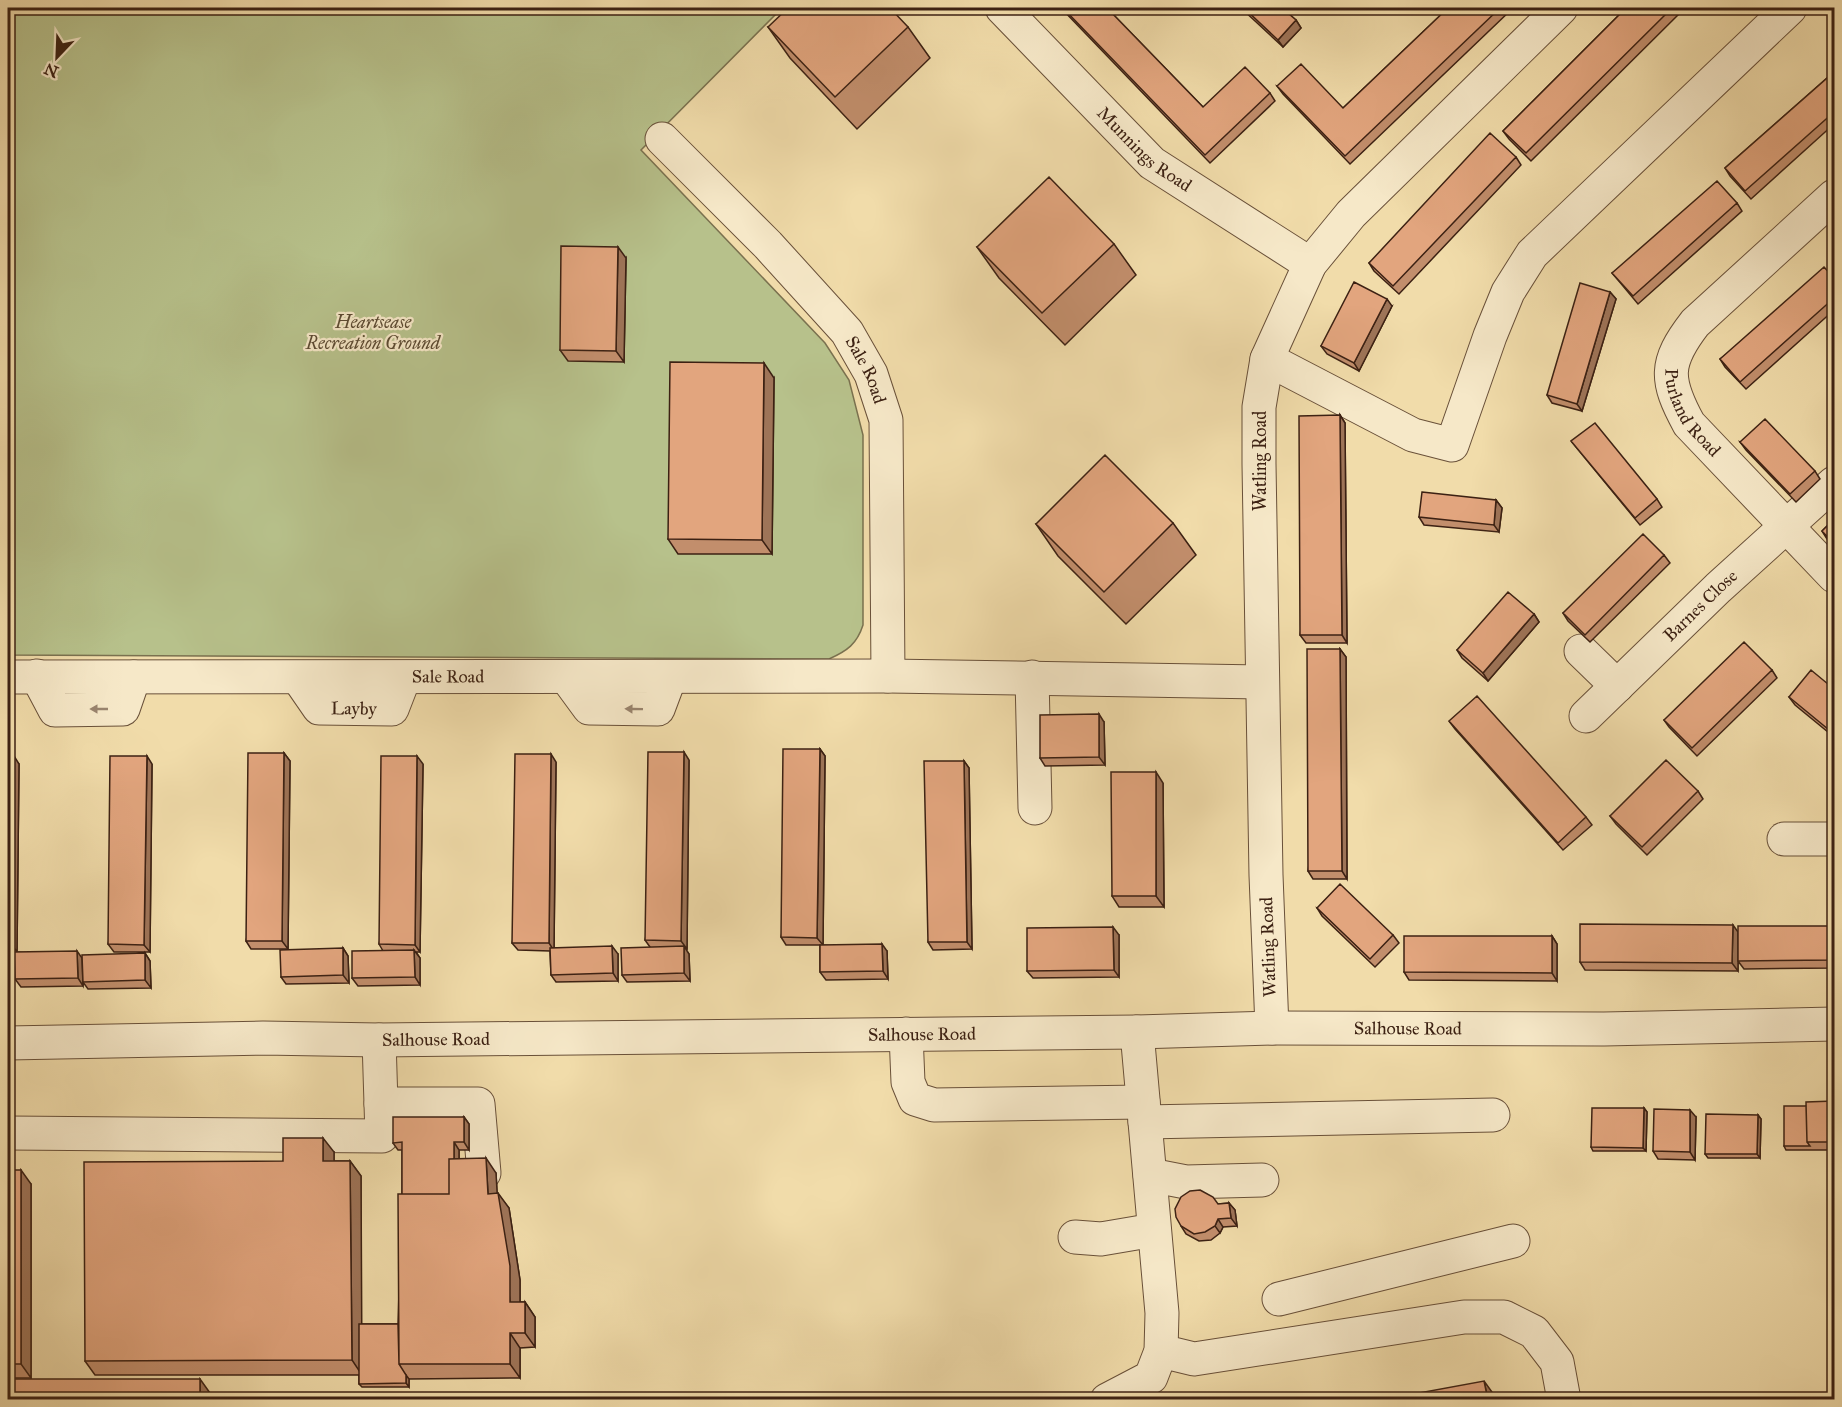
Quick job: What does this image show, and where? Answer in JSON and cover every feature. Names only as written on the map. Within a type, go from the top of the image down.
[{"type":"street","name":"Munnings Road","points":[[1002,8],[1152,164],[1310,264]]},
{"type":"street","name":"Watling Road","points":[[1272,1028],[1268,974],[1259,406],[1267,359],[1310,264],[1351,214],[1561,8]]},
{"type":"street","points":[[1267,359],[1413,435],[1452,445],[1508,292],[1532,254],[1790,8]]},
{"type":"street","name":"Sale Road","points":[[662,139],[768,245],[847,332],[871,374],[886,420],[888,676]]},
{"type":"street","name":"Purland Road","points":[[1834,196],[1695,323],[1678,345],[1671,370],[1674,397],[1689,424],[1834,576]]},
{"type":"street","name":"Barnes Close","points":[[1586,716],[1785,525],[1834,483]]},
{"type":"street","points":[[1581,651],[1617,686]]},
{"type":"street","name":"Sale Road","points":[[22,677],[299,679],[888,676],[1262,682]]},
{"type":"street","points":[[1032,677],[1035,808]]},
{"type":"street","points":[[1784,839],[1834,839]]},
{"type":"street","name":"Salhouse Road","points":[[8,1043],[263,1038],[379,1040],[1137,1032],[1272,1028],[1604,1029],[1834,1024]]},
{"type":"street","points":[[1107,1400],[1151,1377],[1161,1351],[1162,1313],[1137,1032]]},
{"type":"street","points":[[906,1034],[908,1082],[915,1099],[934,1105],[1144,1112],[1493,1115]]},
{"type":"street","points":[[8,1132],[382,1136],[379,1040]]},
{"type":"street","points":[[381,1104],[478,1104],[484,1173]]},
{"type":"street","points":[[1150,1175],[1186,1182],[1262,1180]]},
{"type":"street","points":[[1075,1237],[1101,1239],[1154,1230]]},
{"type":"street","points":[[1279,1299],[1513,1241]]},
{"type":"street","points":[[1161,1351],[1194,1359],[1464,1317],[1504,1317],[1534,1332],[1557,1362],[1564,1400]]},
{"type":"green space","name":"Heartsease Recreation Ground","points":[[8,8],[782,8],[641,150],[825,343],[849,380],[863,435],[863,625],[854,642],[846,650],[829,659],[8,655]]},
{"type":"building","points":[[788,8],[890,8],[908,27],[835,97],[768,27]]},
{"type":"building","points":[[1063,8],[1107,8],[1203,107],[1245,67],[1270,93],[1205,155]]},
{"type":"building","points":[[1244,8],[1282,8],[1296,20],[1278,40]]},
{"type":"building","points":[[1448,8],[1500,8],[1345,156],[1277,86],[1301,64],[1343,108]]},
{"type":"building","points":[[1626,8],[1672,8],[1526,153],[1503,131]]},
{"type":"building","points":[[1834,72],[1834,112],[1745,191],[1725,168]]},
{"type":"building","points":[[1490,133],[1516,157],[1393,286],[1369,263]]},
{"type":"building","points":[[1049,177],[1114,244],[1042,313],[977,247]]},
{"type":"building","points":[[1717,181],[1737,203],[1633,296],[1612,273]]},
{"type":"building","points":[[561,246],[618,247],[616,351],[560,350]]},
{"type":"building","points":[[1824,267],[1834,278],[1834,298],[1740,382],[1720,359]]},
{"type":"building","points":[[1354,282],[1387,299],[1354,363],[1321,346]]},
{"type":"building","points":[[1580,283],[1610,292],[1577,404],[1547,395]]},
{"type":"building","points":[[670,362],[764,363],[762,540],[668,539]]},
{"type":"building","points":[[1340,415],[1342,635],[1300,635],[1299,416]]},
{"type":"building","points":[[1765,419],[1815,471],[1790,494],[1740,442]]},
{"type":"building","points":[[1595,423],[1657,499],[1635,518],[1571,441]]},
{"type":"building","points":[[1105,455],[1173,523],[1104,592],[1036,524]]},
{"type":"building","points":[[1422,492],[1496,500],[1494,525],[1419,517]]},
{"type":"building","points":[[1834,519],[1834,544],[1822,531]]},
{"type":"building","points":[[1643,534],[1664,555],[1585,635],[1563,613]]},
{"type":"building","points":[[1508,592],[1534,614],[1483,673],[1457,650]]},
{"type":"building","points":[[1744,642],[1772,670],[1692,748],[1664,720]]},
{"type":"building","points":[[1307,649],[1340,649],[1342,871],[1308,871]]},
{"type":"building","points":[[1811,670],[1834,689],[1834,734],[1789,697]]},
{"type":"building","points":[[1477,696],[1586,817],[1558,843],[1449,721]]},
{"type":"building","points":[[1099,714],[1099,757],[1040,758],[1040,715]]},
{"type":"building","points":[[783,749],[820,749],[817,938],[781,937]]},
{"type":"building","points":[[648,752],[684,752],[681,941],[645,940]]},
{"type":"building","points":[[248,753],[284,753],[282,941],[246,941]]},
{"type":"building","points":[[515,754],[551,754],[549,943],[512,943]]},
{"type":"building","points":[[8,756],[14,756],[12,945],[8,945]]},
{"type":"building","points":[[110,756],[147,756],[144,945],[108,944]]},
{"type":"building","points":[[381,756],[417,756],[415,945],[379,944]]},
{"type":"building","points":[[1666,760],[1698,791],[1642,847],[1610,816]]},
{"type":"building","points":[[924,761],[964,761],[967,942],[928,942]]},
{"type":"building","points":[[1111,772],[1156,772],[1156,896],[1112,896]]},
{"type":"building","points":[[1340,884],[1393,935],[1370,959],[1317,908]]},
{"type":"building","points":[[1580,924],[1733,925],[1732,963],[1580,962]]},
{"type":"building","points":[[1738,926],[1834,926],[1834,960],[1738,961]]},
{"type":"building","points":[[1113,927],[1114,970],[1027,971],[1027,928]]},
{"type":"building","points":[[1404,936],[1552,936],[1552,973],[1404,972]]},
{"type":"building","points":[[882,944],[883,971],[820,972],[820,945]]},
{"type":"building","points":[[612,946],[613,973],[551,975],[550,948]]},
{"type":"building","points":[[684,946],[684,973],[622,975],[621,948]]},
{"type":"building","points":[[343,948],[343,975],[281,977],[280,950]]},
{"type":"building","points":[[414,950],[415,977],[352,978],[352,951]]},
{"type":"building","points":[[77,951],[78,978],[15,979],[14,952]]},
{"type":"building","points":[[145,953],[145,980],[83,982],[82,955]]},
{"type":"building","points":[[1834,1101],[1834,1152],[1831,1152],[1831,1142],[1807,1142],[1806,1102]]},
{"type":"building","points":[[1784,1106],[1806,1106],[1807,1142],[1810,1146],[1784,1146]]},
{"type":"building","points":[[1592,1108],[1644,1108],[1643,1148],[1591,1147]]},
{"type":"building","points":[[1654,1109],[1690,1110],[1690,1152],[1653,1151]]},
{"type":"building","points":[[1706,1114],[1758,1115],[1757,1154],[1705,1154]]},
{"type":"building","points":[[393,1117],[464,1117],[464,1142],[454,1142],[454,1159],[449,1159],[449,1194],[402,1194],[402,1142],[393,1143]]},
{"type":"building","points":[[283,1138],[323,1138],[323,1161],[350,1161],[352,1360],[85,1361],[84,1162],[283,1161]]},
{"type":"building","points":[[486,1158],[488,1194],[498,1193],[510,1266],[510,1302],[525,1302],[525,1333],[510,1333],[510,1364],[399,1364],[398,1194],[449,1194],[449,1159]]},
{"type":"building","points":[[8,1170],[21,1170],[21,1364],[8,1364]]},
{"type":"building","points":[[1200,1190],[1213,1197],[1218,1204],[1229,1203],[1231,1218],[1218,1219],[1215,1226],[1205,1232],[1194,1234],[1181,1226],[1175,1209],[1181,1197],[1190,1191]]},
{"type":"building","points":[[359,1324],[398,1324],[399,1364],[406,1375],[406,1383],[359,1384]]},
{"type":"building","points":[[8,1379],[200,1379],[200,1400],[8,1400]]},
{"type":"building","points":[[1484,1381],[1488,1400],[1381,1400]]}]
